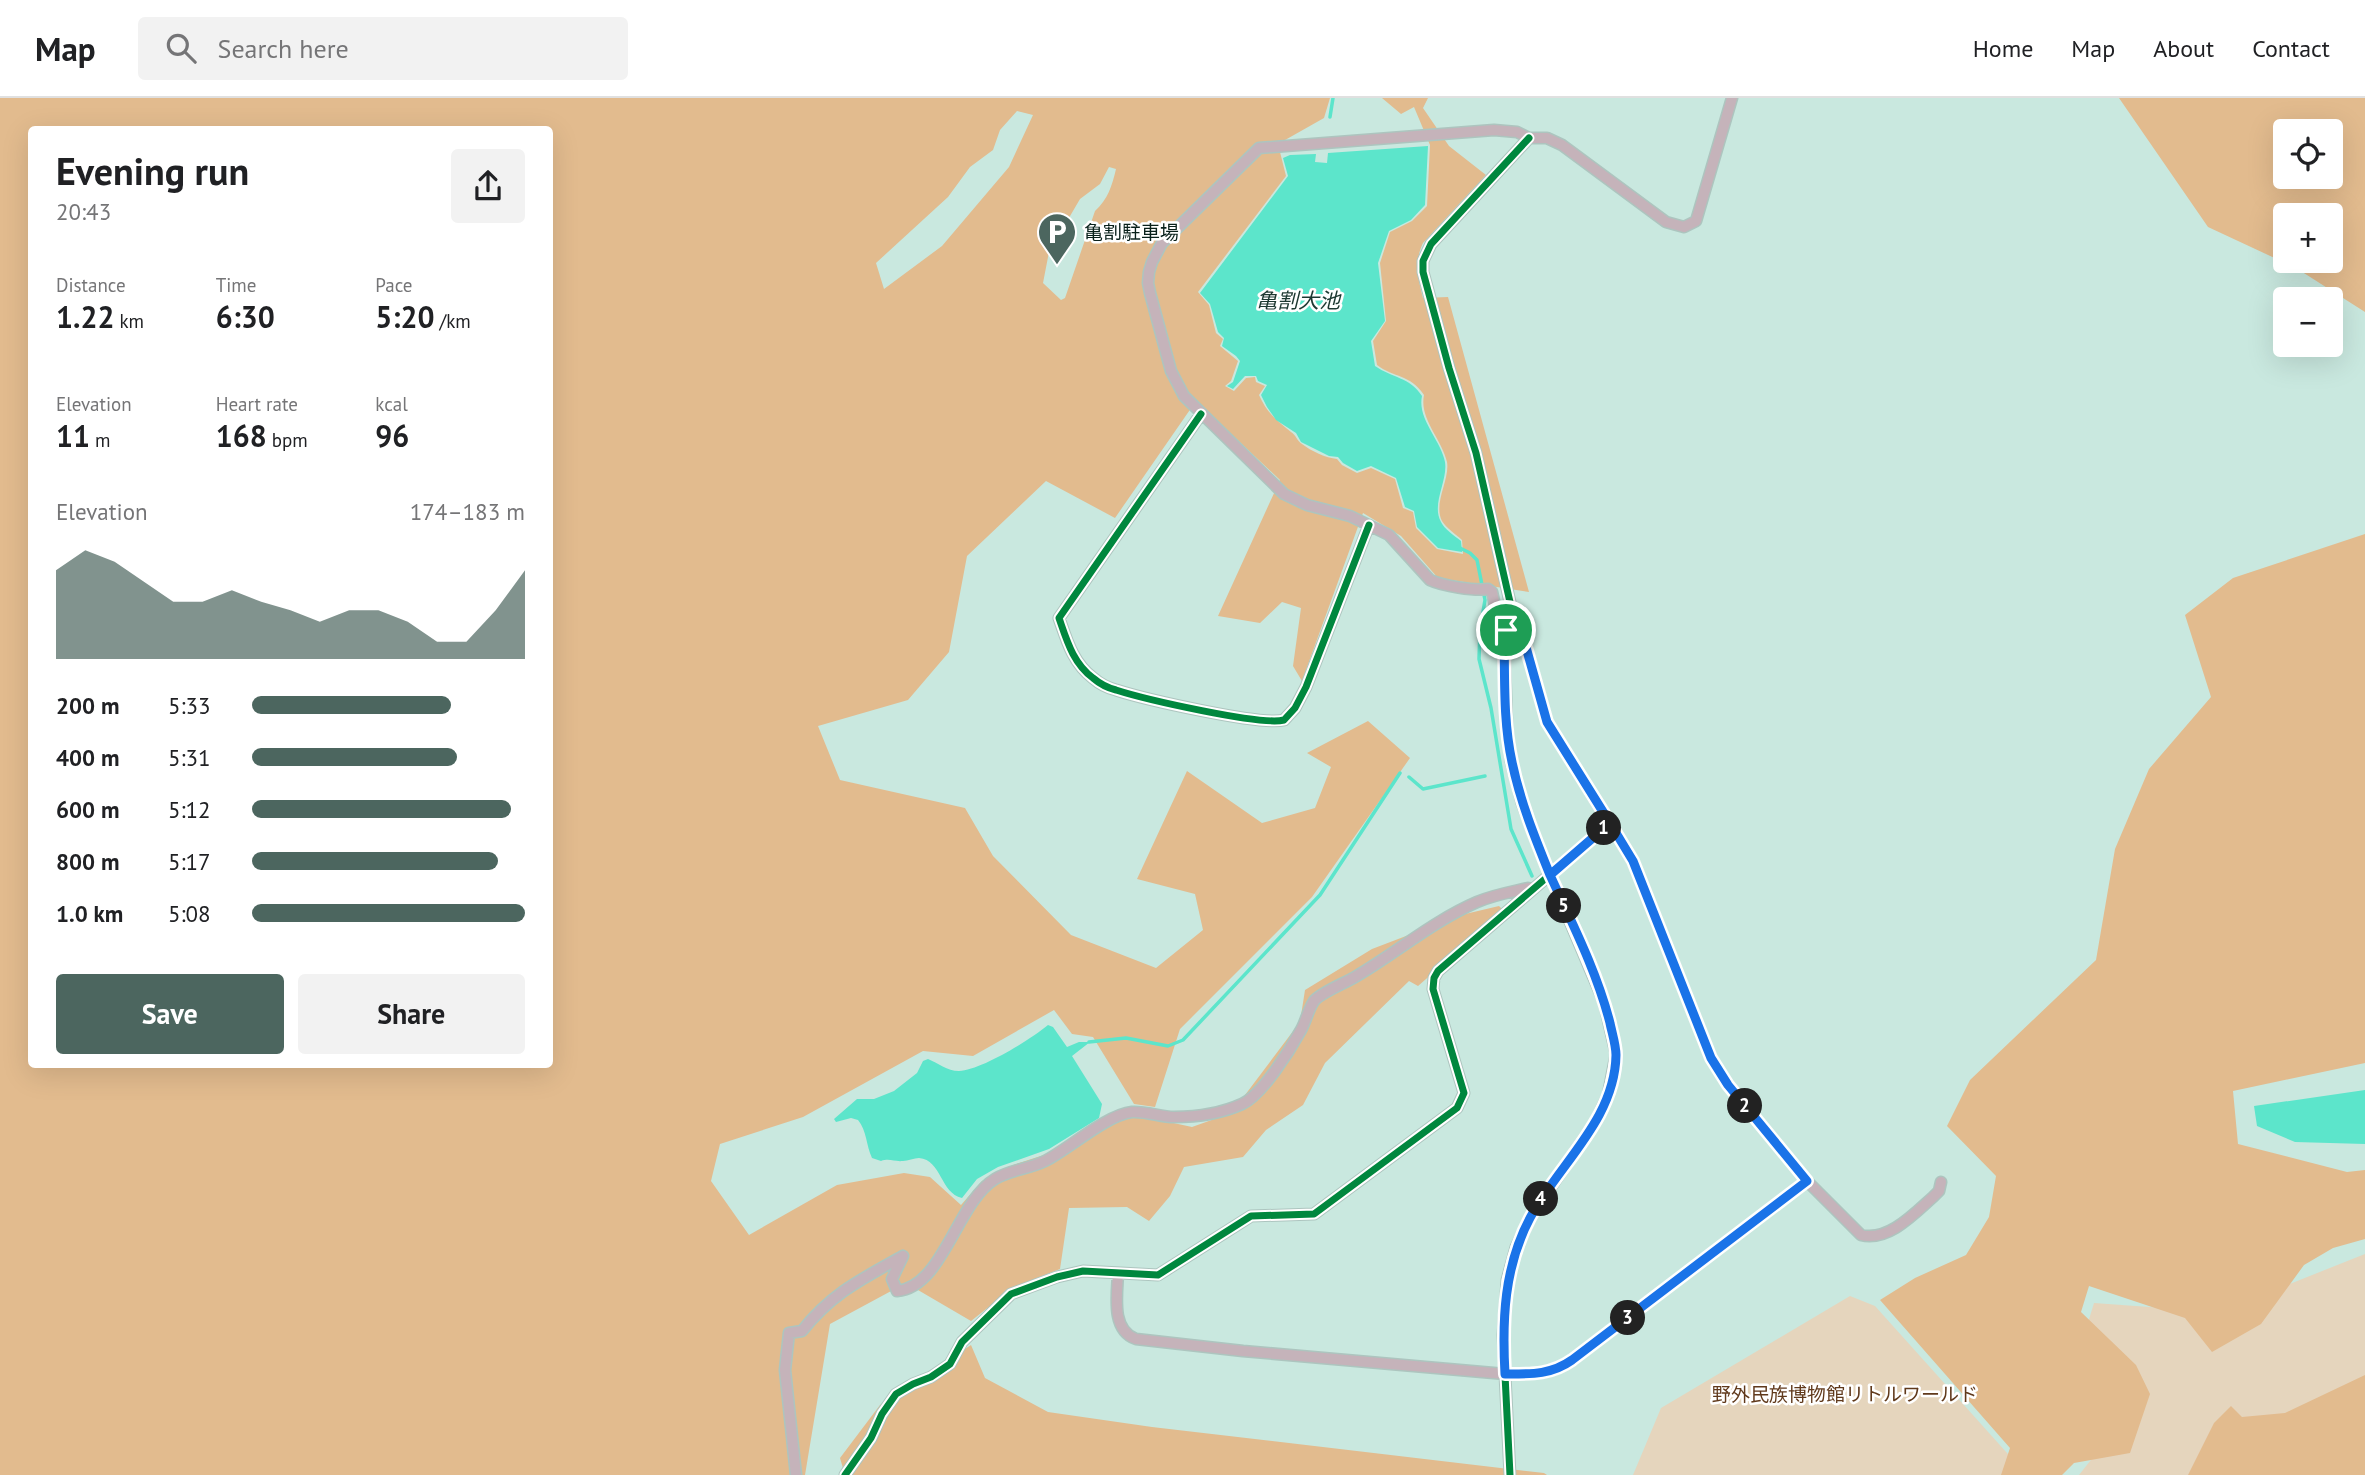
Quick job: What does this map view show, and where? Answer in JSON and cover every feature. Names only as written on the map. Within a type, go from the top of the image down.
[{"type":"street","points":[[1732,98],[1705,198],[1696,221],[1684,227],[1666,222],[1562,145],[1547,138],[1529,138],[1517,132],[1494,130],[1259,148],[1162,243],[1149,272],[1148,283],[1171,371],[1184,396],[1284,494],[1298,502],[1350,516],[1388,535],[1430,580],[1492,592],[1499,624],[1516,625],[1522,633],[1547,722],[1633,861],[1711,1058],[1728,1085],[1807,1181],[1848,1224],[1861,1235],[1871,1238],[1893,1229],[1912,1215],[1933,1197],[1941,1182]]},
{"type":"street","points":[[1510,1475],[1503,1335],[1507,1280],[1516,1247],[1541,1200],[1596,1121],[1608,1095],[1616,1054],[1604,1002],[1522,803],[1511,761],[1504,637],[1510,602],[1476,453],[1449,368],[1423,272],[1423,261],[1431,244],[1529,138]]},
{"type":"street","points":[[1202,414],[1059,618],[1078,662],[1096,680],[1116,690],[1158,700],[1265,721],[1284,720],[1296,708],[1306,687],[1369,525]]},
{"type":"street","points":[[845,1475],[871,1438],[882,1414],[896,1394],[931,1377],[950,1364],[961,1342],[1011,1294],[1057,1277],[1083,1271],[1152,1275],[1164,1272],[1251,1216],[1314,1214],[1457,1108],[1464,1093],[1433,989],[1434,978],[1438,971],[1610,823]]},
{"type":"street","points":[[796,1475],[785,1370],[789,1333],[802,1331],[818,1311],[844,1288],[903,1256],[892,1279],[897,1291],[909,1290],[938,1259],[980,1191],[996,1177],[1048,1160],[1115,1117],[1133,1112],[1175,1117],[1219,1112],[1245,1104],[1279,1065],[1301,1030],[1315,999],[1357,976],[1457,912],[1493,897],[1528,888],[1533,890]]},
{"type":"street","points":[[1118,1273],[1120,1327],[1127,1335],[1136,1339],[1505,1374],[1546,1373],[1561,1368],[1807,1181]]},
{"type":"green space","points":[[2365,1254],[2365,1475],[2079,1475],[2132,1408],[2086,1329],[2094,1303],[2219,1312]]},
{"type":"green space","name":"野外民族博物館リトルワールド","points":[[1850,1296],[1875,1306],[2025,1473],[2048,1475],[1633,1475],[1661,1408]]},
{"type":"shaded area","points":[[0,98],[1330,98],[1324,118],[1278,144],[1286,176],[1198,292],[1209,305],[1216,333],[1223,339],[1220,346],[1238,361],[1231,381],[1225,386],[1234,391],[1246,378],[1255,377],[1256,382],[1265,386],[1259,395],[1265,407],[1300,443],[1319,454],[1337,459],[1357,473],[1371,468],[1395,479],[1403,508],[1413,512],[1416,528],[1437,549],[1463,554],[1462,540],[1444,524],[1440,514],[1447,462],[1428,421],[1423,404],[1424,395],[1413,383],[1377,365],[1373,341],[1386,321],[1380,263],[1390,232],[1412,221],[1427,206],[1430,145],[1414,107],[1401,114],[1382,98],[1428,98],[1423,108],[1449,146],[1486,175],[1423,243],[1418,270],[1423,298],[1448,297],[1529,592],[1438,578],[1401,536],[1363,513],[1302,681],[1293,666],[1301,608],[1282,602],[1260,623],[1218,616],[1280,480],[1196,401],[1115,518],[1046,481],[967,556],[949,652],[908,700],[818,726],[840,780],[965,808],[993,856],[1071,935],[1156,968],[1203,930],[1195,894],[1137,879],[1187,771],[1262,823],[1315,808],[1331,767],[1307,753],[1368,721],[1410,758],[1312,897],[1180,1029],[1155,1107],[1134,1104],[1093,1037],[1072,1034],[1054,1010],[973,1056],[923,1051],[803,1117],[720,1144],[711,1181],[749,1235],[837,1185],[904,1173],[930,1177],[961,1205],[982,1181],[1013,1165],[1047,1154],[1118,1111],[1192,1127],[1248,1107],[1245,1095],[1300,1022],[1305,990],[1372,949],[1461,915],[1499,906],[1504,911],[1418,986],[1409,981],[1325,1063],[1303,1105],[1266,1130],[1243,1157],[1184,1167],[1170,1196],[1149,1221],[1127,1207],[1069,1208],[1060,1269],[1014,1287],[971,1321],[906,1283],[830,1324],[805,1475],[0,1475]],"holes":[[[1017,111],[1033,115],[1009,167],[942,246],[884,289],[876,263],[948,197],[970,167],[993,150],[1000,130]],[[1109,167],[1116,169],[1113,181],[1109,192],[1095,211],[1065,298],[1061,300],[1043,283],[1049,252],[1080,199],[1100,184]]]},
{"type":"shaded area","points":[[2119,98],[2365,98],[2365,312],[2343,298],[2343,287],[2326,287],[2304,273],[2343,273],[2343,203],[2273,203],[2273,257],[2208,227]]},
{"type":"shaded area","points":[[2365,534],[2365,1063],[2233,1091],[2238,1144],[2347,1172],[2365,1170],[2365,1239],[2333,1248],[2304,1265],[2261,1324],[2212,1352],[2185,1318],[2089,1286],[2081,1312],[2136,1365],[2150,1394],[2130,1453],[2074,1463],[2062,1475],[2001,1475],[2010,1448],[1880,1300],[1915,1278],[1966,1255],[1989,1217],[1996,1176],[1947,1126],[1970,1080],[2096,960],[2115,849],[2149,769],[2211,697],[2185,615],[2233,578]]},
{"type":"shaded area","points":[[971,1345],[985,1378],[1048,1412],[1547,1475],[845,1475],[840,1458],[880,1405]]},
{"type":"shaded area","points":[[2365,1375],[2365,1475],[2188,1475],[2214,1423],[2231,1406],[2242,1417],[2285,1413]]},
{"type":"water","name":"亀割大池","points":[[1428,146],[1425,205],[1411,220],[1389,231],[1378,263],[1385,321],[1371,341],[1375,366],[1406,381],[1422,396],[1423,413],[1445,462],[1438,515],[1445,527],[1461,541],[1462,552],[1438,548],[1417,527],[1414,511],[1405,507],[1396,478],[1371,466],[1357,471],[1338,457],[1329,456],[1301,442],[1296,433],[1276,420],[1267,407],[1261,395],[1267,385],[1258,381],[1256,376],[1245,376],[1233,389],[1227,386],[1233,382],[1240,361],[1222,346],[1224,338],[1218,332],[1210,304],[1200,293],[1288,176],[1283,158],[1290,155],[1316,154],[1315,162],[1327,163],[1328,153]]},
{"type":"water","points":[[1048,1025],[1053,1027],[1067,1047],[1079,1042],[1090,1042],[1072,1056],[1102,1104],[1099,1118],[1049,1149],[998,1167],[977,1179],[962,1198],[949,1190],[937,1170],[927,1160],[919,1158],[881,1161],[872,1158],[858,1120],[851,1118],[836,1122],[834,1119],[857,1099],[874,1099],[894,1091],[917,1073],[923,1061],[928,1059],[955,1071],[968,1069],[1005,1053]]},
{"type":"water","points":[[2365,1090],[2365,1144],[2295,1142],[2257,1126],[2254,1106]]},
{"type":"waterway","points":[[1330,117],[1333,98]]},
{"type":"waterway","points":[[1458,547],[1477,560],[1485,600],[1479,659],[1491,708],[1511,829],[1532,876]]},
{"type":"waterway","points":[[1089,1042],[1126,1038],[1168,1046],[1183,1040],[1320,895],[1400,773]]},
{"type":"waterway","points":[[1409,777],[1423,789],[1485,776]]},
{"type":"cycle path","points":[[1510,1475],[1503,1335],[1507,1280],[1516,1247],[1531,1216],[1596,1121],[1608,1095],[1616,1054],[1604,1002],[1540,851],[1522,803],[1511,761],[1504,637],[1510,615],[1510,602],[1476,453],[1449,368],[1423,272],[1423,261],[1431,244],[1529,138]]},
{"type":"cycle path","points":[[1201,414],[1059,618],[1080,666],[1098,682],[1130,694],[1202,711],[1252,719],[1284,720],[1295,708],[1306,687],[1369,525]]},
{"type":"cycle path","points":[[845,1475],[871,1438],[882,1414],[896,1394],[931,1377],[950,1364],[962,1342],[1011,1294],[1057,1277],[1083,1271],[1158,1275],[1251,1216],[1314,1214],[1457,1108],[1464,1093],[1433,989],[1434,978],[1438,971],[1610,823]]},
{"type":"place","name":"亀割駐車場","points":[[1057,266]]},
{"type":"route","points":[[1506,630],[1507,726],[1511,761],[1522,803],[1550,875],[1610,823],[1633,861],[1711,1058],[1728,1085],[1807,1181],[1561,1368],[1535,1374],[1505,1374],[1503,1335],[1507,1280],[1516,1247],[1531,1216],[1596,1121],[1608,1095],[1616,1054],[1604,1002],[1550,875],[1610,823],[1547,722],[1522,633],[1516,625],[1508,621],[1506,630]]}]
